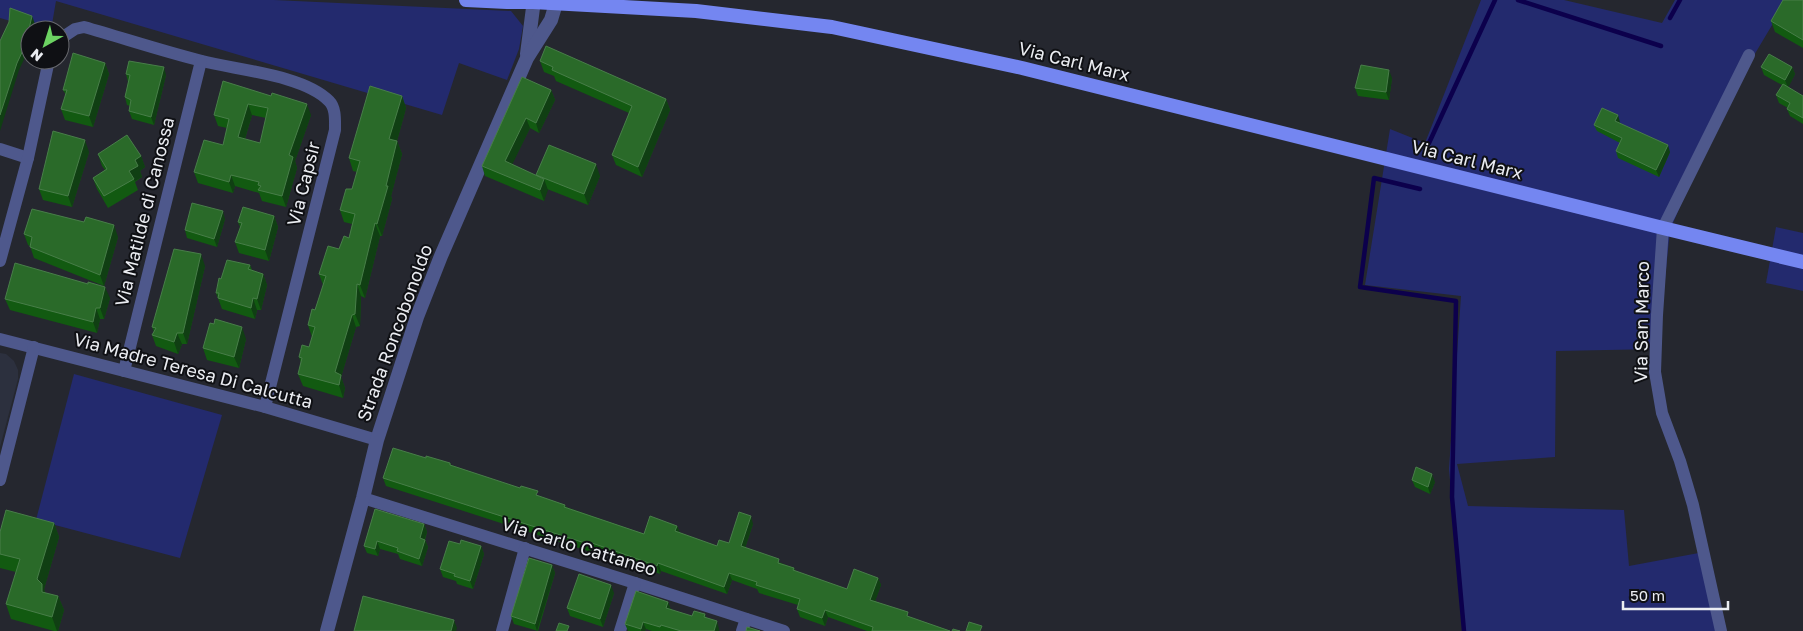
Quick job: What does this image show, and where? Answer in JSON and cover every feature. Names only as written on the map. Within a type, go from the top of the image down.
[{"type":"main road","name":"Via Carl Marx","points":[[466,0],[557,2],[696,11],[832,27],[1022,68],[1803,262]]},
{"type":"street","name":"Strada Roncobonoldo","points":[[527,58],[534,1]]},
{"type":"street","name":"Strada Roncobonoldo","points":[[327,631],[377,440],[417,317],[441,256],[527,58],[551,20],[557,2]]},
{"type":"street","name":"Via Capsir","points":[[70,32],[84,27],[201,61],[293,81],[312,88],[329,100],[333,106],[335,130],[265,407]]},
{"type":"street","name":"Via San Marco","points":[[1721,631],[1693,505],[1662,413],[1655,372],[1663,228],[1749,56]]},
{"type":"street","name":"Via Matilde di Canossa","points":[[124,371],[201,61]]},
{"type":"street","points":[[0,260],[28,158],[47,70]]},
{"type":"street","points":[[0,149],[28,158]]},
{"type":"street","name":"Via Madre Teresa Di Calcutta","points":[[0,338],[265,407],[377,440]]},
{"type":"street","points":[[0,480],[34,347]]},
{"type":"street","name":"Via Carlo Cattaneo","points":[[363,498],[635,583],[744,625],[784,631]]},
{"type":"street","points":[[502,631],[525,548]]},
{"type":"street","points":[[620,631],[635,583]]},
{"type":"shaded area","points":[[0,0],[274,0],[511,11],[523,26],[519,49],[507,80],[459,63],[442,115],[56,1],[53,20],[20,20],[20,24],[0,18]]},
{"type":"shaded area","points":[[1481,0],[1564,0],[1662,23],[1675,0],[1787,0],[1750,62],[1695,172],[1670,230],[1658,349],[1556,351],[1555,457],[1457,464],[1468,506],[1624,510],[1629,566],[1704,552],[1722,631],[1464,631],[1449,469],[1461,296],[1365,285],[1390,129],[1425,143]]},
{"type":"shaded area","points":[[1776,227],[1803,233],[1803,291],[1766,283]]},
{"type":"shaded area","points":[[0,353],[6,354],[14,361],[18,370],[18,379],[0,447]]},
{"type":"shaded area","points":[[74,374],[222,415],[180,558],[36,520]]},
{"type":"building","points":[[1783,0],[1803,0],[1803,40],[1771,21]]},
{"type":"building","points":[[10,8],[32,16],[31,20],[20,20],[20,57],[0,115],[0,41],[9,22]]},
{"type":"building","points":[[546,46],[666,99],[638,167],[612,155],[632,106],[552,70],[553,67],[540,61]]},
{"type":"building","points":[[73,53],[105,63],[89,116],[61,109],[67,90],[63,90],[68,70],[70,70]]},
{"type":"building","points":[[1769,54],[1792,67],[1785,80],[1761,67]]},
{"type":"building","points":[[129,61],[164,67],[151,117],[129,111],[131,100],[125,97],[130,75],[126,74]]},
{"type":"building","points":[[1361,65],[1389,70],[1386,92],[1355,88]]},
{"type":"building","points":[[522,77],[551,90],[536,123],[526,118],[505,161],[544,179],[540,190],[482,166]]},
{"type":"building","points":[[223,81],[271,96],[272,93],[307,104],[289,155],[293,157],[282,196],[258,190],[261,186],[258,185],[259,182],[231,175],[229,182],[194,172],[204,140],[223,145],[229,119],[214,115]],"holes":[[[248,104],[268,108],[260,143],[238,137]]]},
{"type":"building","points":[[1783,84],[1803,96],[1803,118],[1787,109],[1790,103],[1776,95]]},
{"type":"building","points":[[370,86],[402,96],[389,139],[397,141],[386,186],[388,186],[377,224],[375,223],[360,285],[357,284],[355,314],[352,315],[335,372],[341,375],[339,385],[298,374],[302,358],[299,357],[302,345],[309,347],[315,327],[308,325],[312,309],[315,310],[326,276],[319,274],[328,246],[339,249],[344,236],[349,238],[355,214],[340,210],[346,189],[352,189],[360,161],[349,158]]},
{"type":"building","points":[[1602,108],[1618,115],[1615,121],[1668,145],[1656,170],[1616,151],[1622,138],[1594,125]]},
{"type":"building","points":[[53,131],[85,140],[68,196],[39,189]]},
{"type":"building","points":[[127,135],[141,156],[135,160],[138,166],[129,171],[134,179],[104,196],[93,178],[107,169],[98,154]]},
{"type":"building","points":[[549,145],[596,164],[584,194],[536,175]]},
{"type":"building","points":[[192,203],[223,211],[214,239],[185,230]]},
{"type":"building","points":[[243,207],[274,216],[265,250],[235,242],[242,223],[238,222]]},
{"type":"building","points":[[32,209],[84,222],[86,217],[114,225],[100,275],[30,247],[32,237],[24,234]]},
{"type":"building","points":[[174,249],[201,254],[183,333],[177,333],[174,342],[152,335],[156,328],[152,327]]},
{"type":"building","points":[[227,260],[250,265],[248,269],[263,274],[257,299],[253,298],[251,308],[218,298],[219,293],[216,293],[219,278],[221,279]]},
{"type":"building","points":[[15,263],[105,287],[100,308],[96,308],[93,322],[5,299]]},
{"type":"building","points":[[215,319],[242,327],[234,357],[203,348],[210,323],[214,324]]},
{"type":"building","points":[[393,448],[450,463],[450,465],[520,488],[521,486],[538,491],[536,495],[565,505],[564,507],[644,534],[650,516],[677,526],[675,531],[717,546],[719,540],[729,543],[739,512],[751,516],[741,546],[779,559],[778,563],[794,568],[793,570],[847,589],[854,569],[878,578],[870,600],[908,612],[907,616],[950,631],[872,631],[873,627],[825,610],[822,618],[797,609],[800,599],[756,585],[757,582],[729,573],[724,587],[658,563],[657,566],[589,542],[588,544],[383,478]]},
{"type":"building","points":[[1416,467],[1432,474],[1428,487],[1412,480]]},
{"type":"building","points":[[375,509],[424,524],[420,538],[425,540],[419,559],[397,551],[398,548],[377,541],[375,549],[364,546]]},
{"type":"building","points":[[6,510],[54,523],[37,579],[42,584],[42,592],[58,596],[52,617],[6,604],[20,559],[0,554],[0,532]]},
{"type":"building","points":[[461,540],[481,546],[470,581],[440,569],[449,541],[460,544]]},
{"type":"building","points":[[529,558],[552,565],[535,624],[511,616]]},
{"type":"building","points":[[579,574],[611,585],[600,619],[567,608]]},
{"type":"building","points":[[636,591],[668,602],[666,608],[692,616],[694,611],[705,614],[704,617],[717,621],[714,631],[681,631],[643,622],[641,629],[625,624]]},
{"type":"building","points":[[363,596],[454,620],[451,631],[354,631]]},
{"type":"building","points":[[969,622],[982,626],[980,631],[966,631]]},
{"type":"building","points":[[559,623],[569,626],[567,631],[556,631]]},
{"type":"building","points":[[747,627],[760,631],[746,631]]},
{"type":"waterway","points":[[1429,143],[1495,0]]},
{"type":"waterway","points":[[1518,0],[1661,46]]},
{"type":"waterway","points":[[1670,18],[1680,0]]},
{"type":"waterway","points":[[1420,189],[1374,178],[1360,287],[1456,301],[1452,497],[1464,631]]}]
